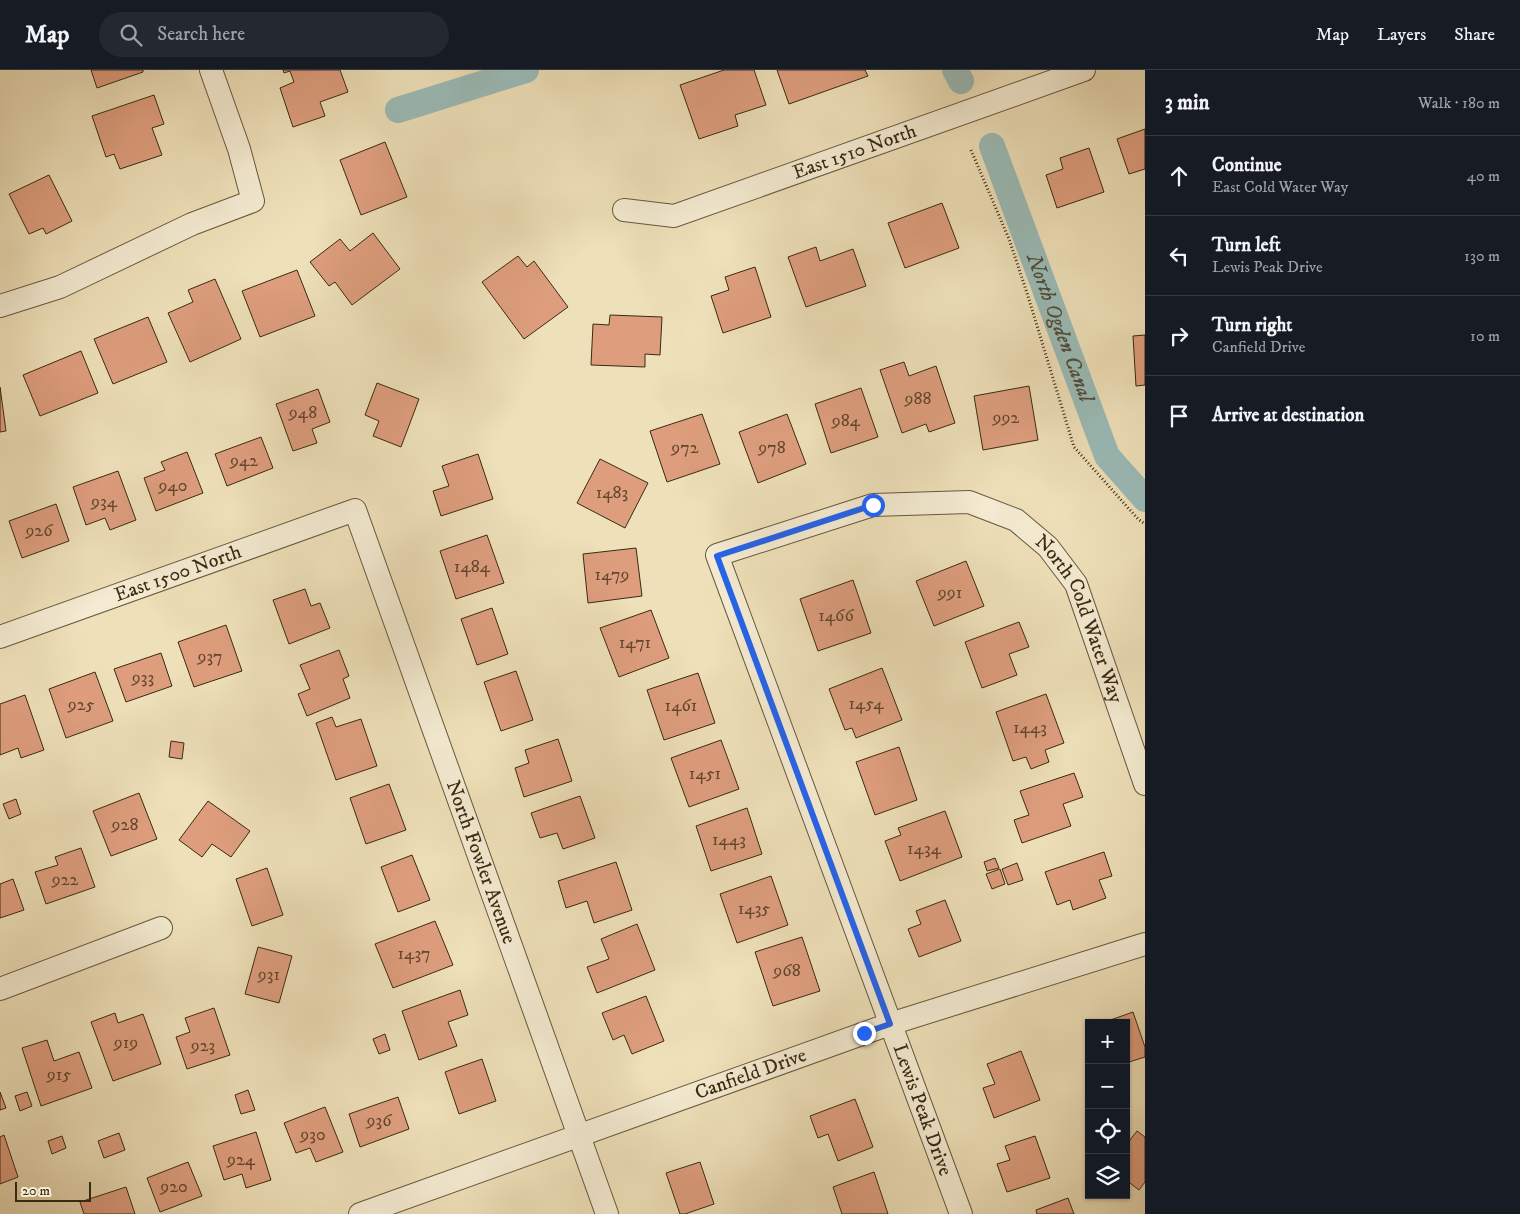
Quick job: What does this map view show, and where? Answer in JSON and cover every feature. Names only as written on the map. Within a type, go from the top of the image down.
[{"type":"street","points":[[0,306],[60,287],[192,224],[253,201],[239,149],[211,70]]},
{"type":"street","name":"East 1510 North","points":[[624,210],[674,216],[1084,70]]},
{"type":"street","name":"North Cold Water Way","points":[[717,556],[873,505],[969,502],[1016,520],[1048,547],[1076,584],[1145,784]]},
{"type":"street","name":"East 1500 North","points":[[0,637],[355,510]]},
{"type":"street","name":"North Fowler Avenue","points":[[355,510],[607,1214]]},
{"type":"street","name":"Lewis Peak Drive","points":[[717,556],[961,1214]]},
{"type":"street","points":[[0,989],[161,928]]},
{"type":"street","name":"Canfield Drive","points":[[360,1214],[890,1024],[1145,944]]},
{"type":"path","points":[[971,150],[1009,239],[1074,447],[1138,519],[1145,524]]},
{"type":"building","points":[[91,70],[143,70],[143,72],[97,88]]},
{"type":"building","points":[[283,70],[340,70],[348,92],[320,102],[325,116],[293,127],[280,88],[294,82],[290,71],[284,73]]},
{"type":"building","points":[[724,70],[754,70],[766,105],[735,115],[738,126],[699,139],[680,85]]},
{"type":"building","points":[[777,70],[865,70],[868,76],[789,104]]},
{"type":"building","points":[[154,95],[164,124],[152,128],[162,155],[120,169],[114,154],[106,157],[92,116]]},
{"type":"building","points":[[1145,129],[1145,169],[1129,174],[1117,139]]},
{"type":"building","points":[[385,142],[407,197],[361,215],[340,160]]},
{"type":"building","points":[[1089,148],[1104,192],[1057,208],[1046,175],[1063,169],[1060,158]]},
{"type":"building","points":[[49,175],[72,221],[46,234],[43,228],[29,234],[9,194]]},
{"type":"building","points":[[942,203],[959,248],[905,268],[888,223]]},
{"type":"building","points":[[373,233],[400,269],[352,305],[335,282],[329,286],[310,262],[340,239],[350,251]]},
{"type":"building","points":[[816,247],[820,261],[853,249],[866,286],[806,307],[788,257]]},
{"type":"building","points":[[518,256],[527,267],[534,261],[568,307],[524,339],[482,282]]},
{"type":"building","points":[[755,267],[771,317],[723,333],[711,296],[729,290],[725,277]]},
{"type":"building","points":[[297,270],[315,316],[260,337],[242,291]]},
{"type":"building","points":[[215,279],[241,339],[190,362],[168,313],[193,302],[188,290]]},
{"type":"building","points":[[610,315],[662,317],[660,355],[645,354],[645,367],[591,365],[593,324],[609,325]]},
{"type":"building","points":[[148,317],[167,362],[113,384],[94,339]]},
{"type":"building","points":[[1145,335],[1145,385],[1136,386],[1133,336]]},
{"type":"building","points":[[81,351],[98,393],[40,416],[23,375]]},
{"type":"building","points":[[904,362],[909,376],[936,366],[955,423],[929,432],[926,424],[902,433],[880,370]]},
{"type":"building","points":[[377,383],[419,399],[401,447],[373,436],[379,421],[365,415]]},
{"type":"building","points":[[1029,386],[1038,440],[983,450],[974,396]]},
{"type":"building","points":[[0,387],[6,431],[0,432]]},
{"type":"building","points":[[861,388],[878,437],[831,453],[815,404]]},
{"type":"building","points":[[318,389],[330,422],[312,429],[317,443],[293,451],[276,404]]},
{"type":"building","points":[[702,414],[720,464],[667,482],[650,431]]},
{"type":"building","points":[[787,414],[806,464],[758,483],[739,432]]},
{"type":"building","points":[[261,437],[273,468],[227,486],[215,454]]},
{"type":"building","points":[[187,452],[203,493],[156,511],[144,478],[165,470],[161,462]]},
{"type":"building","points":[[478,454],[493,499],[441,516],[433,491],[449,486],[442,466]]},
{"type":"building","points":[[600,459],[648,483],[625,528],[577,503]]},
{"type":"building","points":[[118,471],[136,520],[110,530],[105,518],[86,525],[73,487]]},
{"type":"building","points":[[56,504],[69,541],[22,558],[9,521]]},
{"type":"building","points":[[487,535],[504,583],[456,599],[440,551]]},
{"type":"building","points":[[636,548],[642,596],[588,603],[583,554]]},
{"type":"building","points":[[966,561],[984,606],[934,626],[916,581]]},
{"type":"building","points":[[853,580],[871,633],[818,651],[800,599]]},
{"type":"building","points":[[305,589],[311,606],[320,603],[330,628],[289,644],[273,600]]},
{"type":"building","points":[[492,608],[508,654],[477,665],[461,619]]},
{"type":"building","points":[[651,610],[669,658],[619,677],[600,628]]},
{"type":"building","points":[[1019,622],[1029,647],[1009,654],[1017,675],[982,688],[965,642]]},
{"type":"building","points":[[226,625],[242,671],[194,687],[178,642]]},
{"type":"building","points":[[339,650],[349,676],[343,679],[350,698],[307,716],[298,694],[310,689],[300,665]]},
{"type":"building","points":[[161,653],[172,686],[126,702],[114,669]]},
{"type":"building","points":[[882,668],[902,720],[856,738],[852,728],[845,730],[829,689]]},
{"type":"building","points":[[516,671],[533,720],[501,731],[484,682]]},
{"type":"building","points":[[95,672],[113,721],[66,738],[49,689]]},
{"type":"building","points":[[698,673],[715,723],[664,740],[647,690]]},
{"type":"building","points":[[1046,694],[1064,743],[1045,750],[1049,762],[1031,769],[1026,757],[1013,761],[996,712]]},
{"type":"building","points":[[25,695],[44,750],[21,758],[18,748],[0,755],[0,704]]},
{"type":"building","points":[[332,717],[336,727],[361,719],[377,766],[336,780],[316,723]]},
{"type":"building","points":[[558,739],[572,781],[524,797],[515,768],[529,763],[525,750]]},
{"type":"building","points":[[721,740],[739,789],[689,807],[671,758]]},
{"type":"building","points":[[171,741],[184,743],[182,759],[169,757]]},
{"type":"building","points":[[899,747],[917,800],[875,815],[856,762]]},
{"type":"building","points":[[1074,773],[1083,797],[1063,804],[1071,826],[1022,843],[1014,820],[1029,815],[1020,791]]},
{"type":"building","points":[[389,784],[406,830],[366,844],[350,798]]},
{"type":"building","points":[[139,793],[157,839],[111,856],[93,811]]},
{"type":"building","points":[[580,796],[595,838],[563,849],[557,833],[540,838],[531,813]]},
{"type":"building","points":[[16,799],[21,814],[9,819],[3,804]]},
{"type":"building","points":[[208,801],[250,831],[231,857],[212,844],[202,857],[179,840]]},
{"type":"building","points":[[747,808],[762,854],[711,871],[696,826]]},
{"type":"building","points":[[945,811],[962,857],[900,881],[885,841],[901,835],[898,828]]},
{"type":"building","points":[[81,848],[95,887],[46,904],[35,872],[58,865],[55,857]]},
{"type":"building","points":[[1104,852],[1112,876],[1099,880],[1106,898],[1073,910],[1070,900],[1057,905],[1045,872]]},
{"type":"building","points":[[412,855],[430,900],[398,912],[381,867]]},
{"type":"building","points":[[995,858],[999,868],[987,871],[984,862]]},
{"type":"building","points":[[616,862],[632,910],[594,923],[587,901],[566,908],[558,881]]},
{"type":"building","points":[[1017,863],[1023,880],[1008,885],[1002,869]]},
{"type":"building","points":[[267,868],[283,915],[252,926],[236,879]]},
{"type":"building","points":[[1000,869],[1005,884],[992,889],[986,874]]},
{"type":"building","points":[[771,876],[788,925],[737,943],[720,894]]},
{"type":"building","points":[[13,879],[24,910],[0,918],[0,884]]},
{"type":"building","points":[[945,900],[961,941],[919,957],[908,929],[921,924],[916,911]]},
{"type":"building","points":[[435,921],[453,965],[393,988],[375,944]]},
{"type":"building","points":[[637,924],[655,970],[597,993],[587,967],[609,959],[601,939]]},
{"type":"building","points":[[802,937],[820,991],[773,1006],[755,952]]},
{"type":"building","points":[[258,947],[292,956],[279,1003],[245,994]]},
{"type":"building","points":[[460,990],[468,1015],[448,1022],[457,1046],[419,1060],[402,1011]]},
{"type":"building","points":[[646,996],[664,1041],[632,1054],[624,1035],[613,1040],[602,1013]]},
{"type":"building","points":[[214,1008],[230,1055],[187,1069],[176,1037],[190,1032],[185,1018]]},
{"type":"building","points":[[1133,1012],[1145,1047],[1145,1057],[1130,1062],[1130,1019],[1113,1019]]},
{"type":"building","points":[[115,1013],[118,1023],[143,1014],[161,1064],[113,1081],[91,1022]]},
{"type":"building","points":[[385,1034],[390,1050],[379,1054],[373,1039]]},
{"type":"building","points":[[47,1040],[54,1061],[79,1052],[92,1088],[41,1106],[22,1048]]},
{"type":"building","points":[[1021,1051],[1040,1100],[994,1118],[983,1088],[995,1084],[987,1064]]},
{"type":"building","points":[[482,1059],[496,1101],[459,1114],[445,1072]]},
{"type":"building","points":[[248,1090],[255,1110],[241,1114],[235,1095]]},
{"type":"building","points":[[0,1092],[6,1108],[0,1110]]},
{"type":"building","points":[[27,1092],[32,1106],[20,1111],[15,1096]]},
{"type":"building","points":[[398,1097],[409,1129],[360,1147],[349,1114]]},
{"type":"building","points":[[855,1099],[873,1147],[838,1161],[828,1134],[818,1138],[810,1116]]},
{"type":"building","points":[[325,1107],[343,1152],[316,1162],[310,1148],[296,1153],[284,1123]]},
{"type":"building","points":[[1137,1131],[1145,1137],[1145,1182],[1139,1190],[1130,1183],[1130,1140]]},
{"type":"building","points":[[256,1132],[271,1180],[246,1188],[242,1174],[224,1180],[213,1146]]},
{"type":"building","points":[[119,1133],[125,1150],[104,1158],[98,1141]]},
{"type":"building","points":[[4,1135],[18,1177],[0,1184],[0,1137]]},
{"type":"building","points":[[62,1136],[66,1148],[52,1154],[48,1141]]},
{"type":"building","points":[[1035,1136],[1050,1178],[1007,1192],[997,1164],[1010,1160],[1005,1146]]},
{"type":"building","points":[[188,1162],[202,1196],[160,1212],[147,1178]]},
{"type":"building","points":[[700,1162],[714,1204],[680,1214],[666,1173]]},
{"type":"building","points":[[874,1172],[888,1214],[842,1214],[833,1187]]},
{"type":"building","points":[[126,1187],[135,1214],[84,1214],[80,1202]]},
{"type":"building","points":[[1068,1198],[1074,1214],[1037,1214],[1036,1210]]},
{"type":"waterway","name":"North Ogden Canal","points":[[398,110],[526,70]]},
{"type":"waterway","name":"North Ogden Canal","points":[[955,70],[961,81]]},
{"type":"waterway","name":"North Ogden Canal","points":[[992,146],[1107,456],[1145,499]]},
{"type":"route","points":[[864,1033],[890,1024],[717,556],[873,505]]}]
